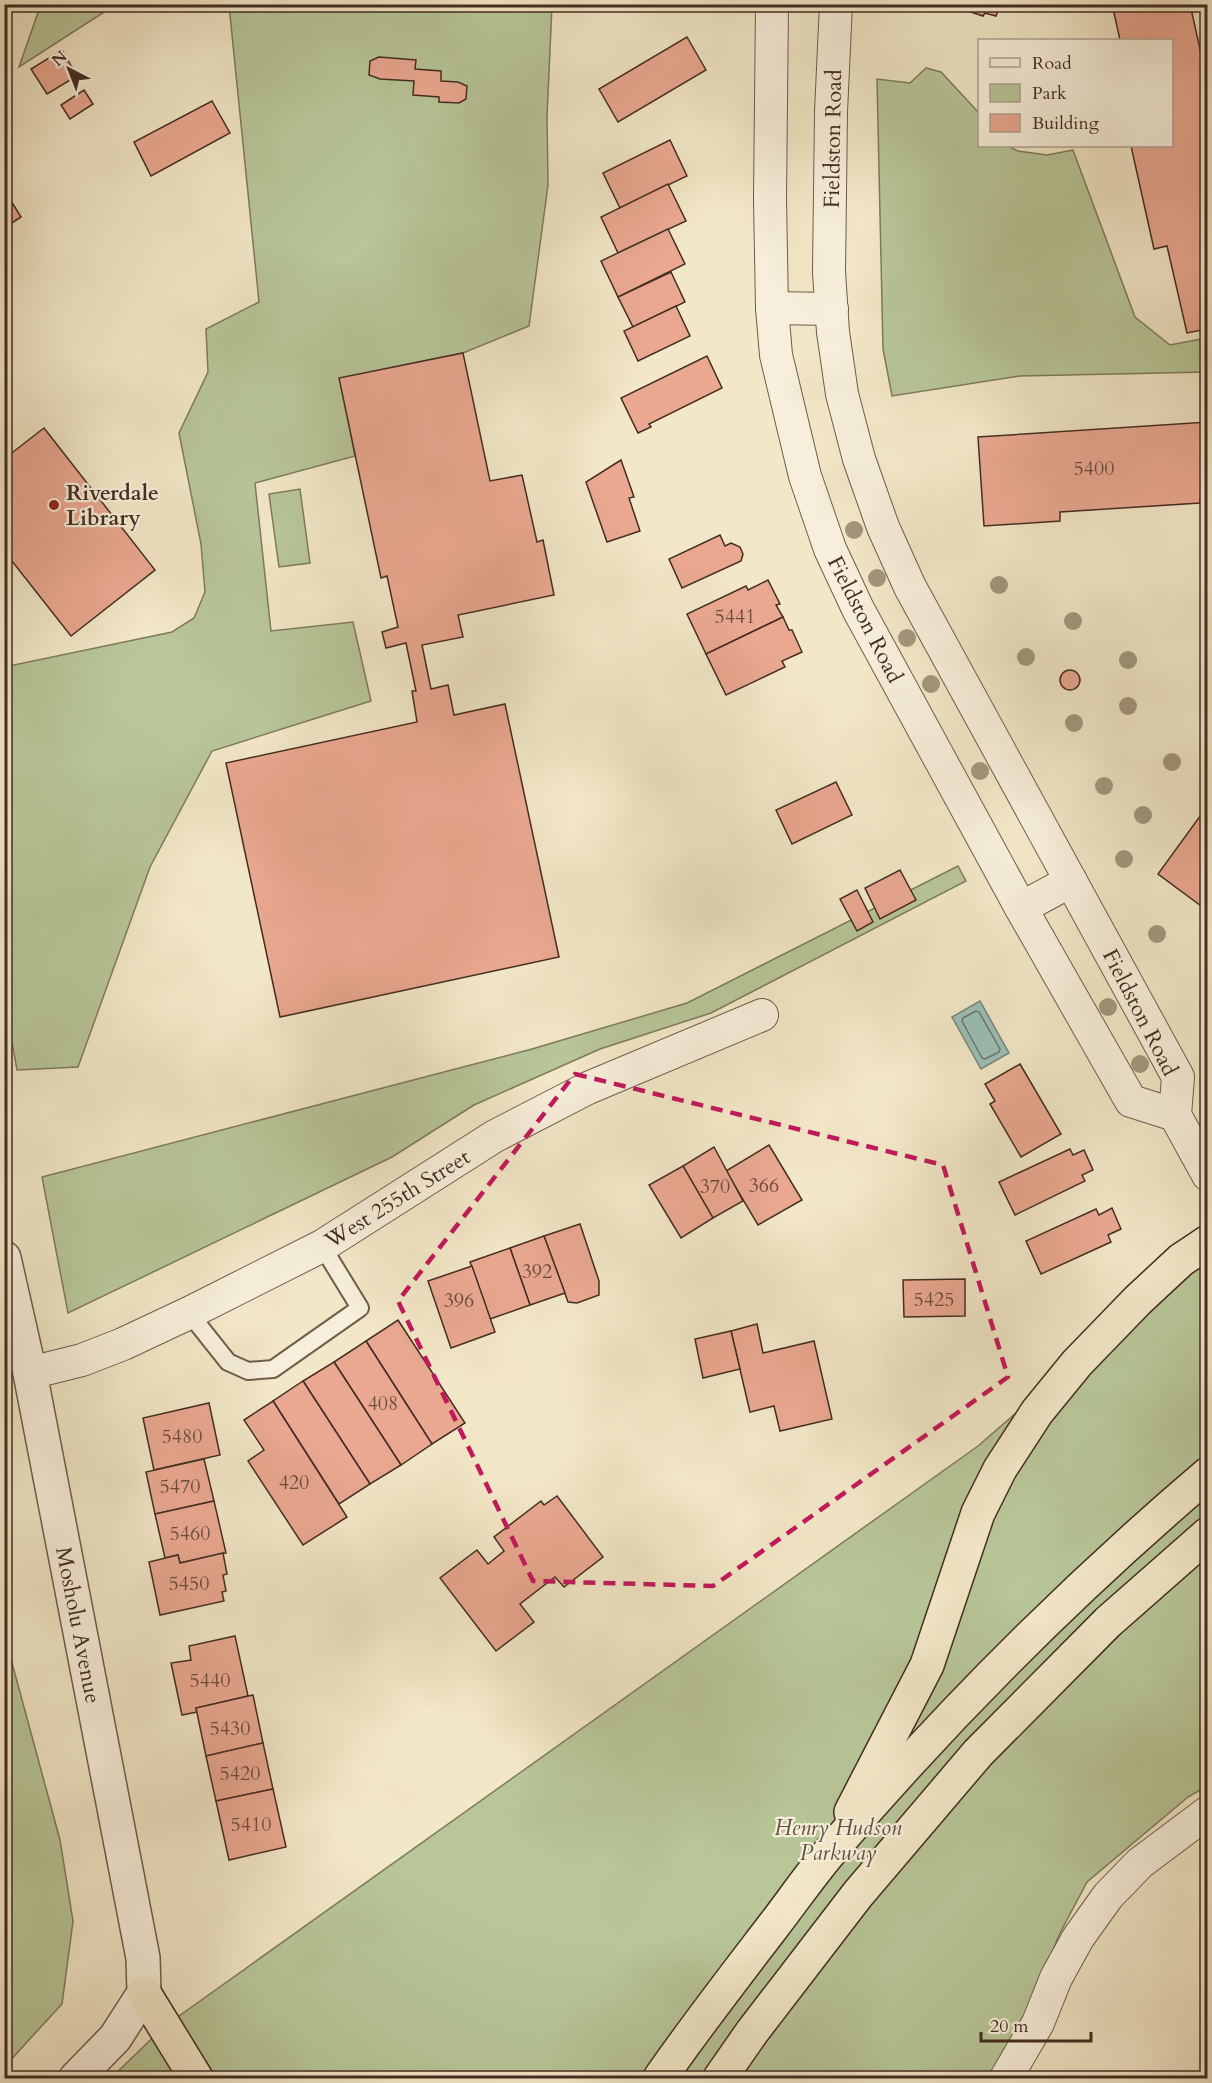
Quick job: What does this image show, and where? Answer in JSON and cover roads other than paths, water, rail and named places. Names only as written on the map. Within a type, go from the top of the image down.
[{"type":"highway","points":[[834,1847],[927,1665],[978,1513],[1000,1469],[1037,1412],[1077,1363],[1138,1300],[1181,1260],[1208,1242]]},
{"type":"highway","points":[[660,2079],[749,1957],[834,1847],[950,1718],[1159,1515],[1208,1474]]},
{"type":"highway","points":[[720,2079],[752,2032],[858,1894],[978,1753],[1108,1622],[1208,1534]]},
{"type":"highway","points":[[144,1993],[196,2079]]},
{"type":"street","name":"Fieldston Road","points":[[772,4],[770,111],[772,308],[776,355],[805,476],[830,549],[858,609],[1021,908],[1131,1101],[1175,1115],[1178,1077],[910,587],[882,527],[858,459],[842,394],[831,309],[829,272],[831,112],[836,4]]},
{"type":"street","points":[[772,308],[831,309]]},
{"type":"street","points":[[1021,908],[1071,881]]},
{"type":"street","name":"West 255th Street","points":[[30,1372],[82,1360],[123,1344],[189,1313],[322,1246],[495,1136],[588,1088],[762,1015]]},
{"type":"street","points":[[1175,1115],[1208,1175]]},
{"type":"street","name":"Mosholu Avenue","points":[[4,1258],[30,1372],[143,1958],[144,1993]]},
{"type":"street","points":[[1006,2079],[1038,2023],[1056,1978],[1078,1938],[1108,1896],[1140,1863],[1208,1812]]},
{"type":"street","points":[[76,2079],[115,2038],[144,1993]]},
{"type":"lane","points":[[189,1313],[228,1362],[248,1371],[273,1369],[360,1308],[322,1246]]},
{"type":"water","points":[[980,1001],[1009,1053],[981,1069],[952,1017]]},
{"type":"place","name":"Riverdale Library","points":[[54,505]]},
{"type":"park label","name":"Henry Hudson Parkway","points":[[838,1840]]}]
